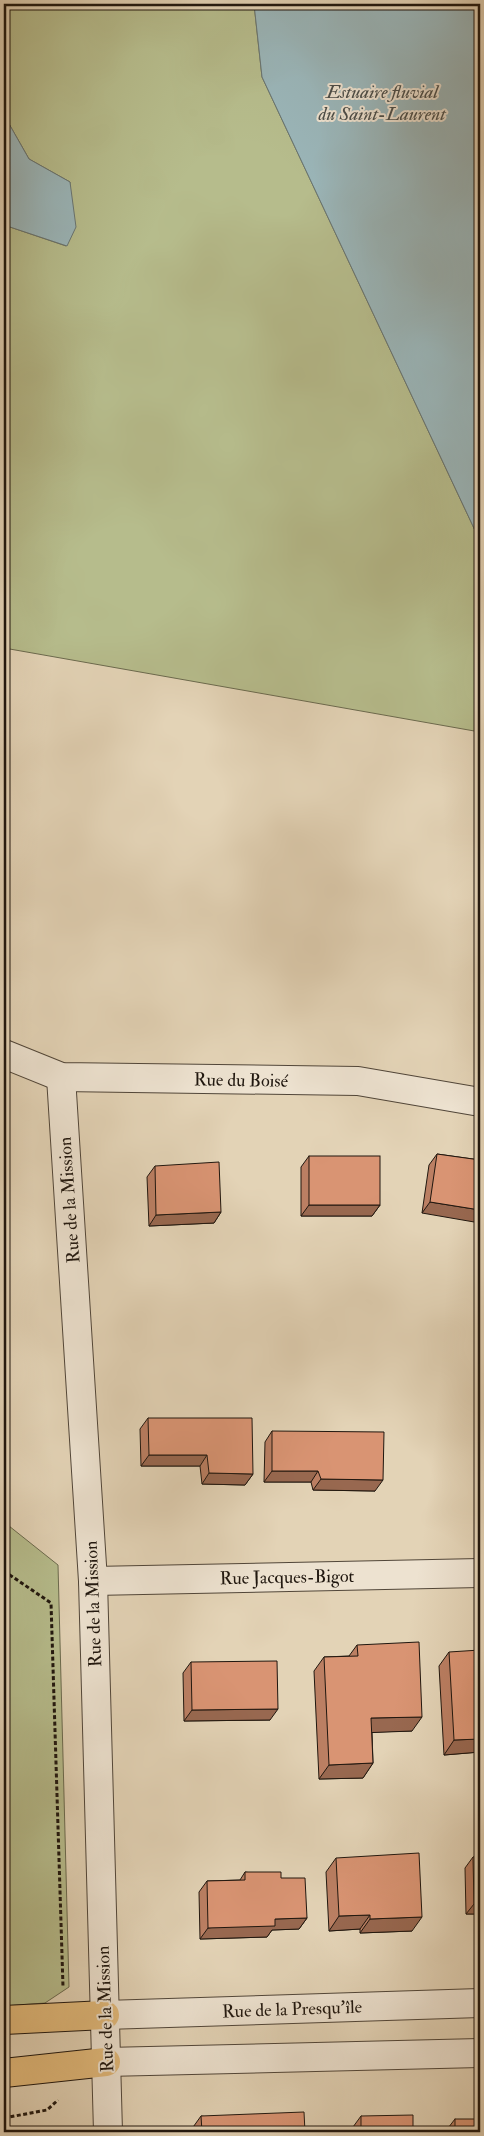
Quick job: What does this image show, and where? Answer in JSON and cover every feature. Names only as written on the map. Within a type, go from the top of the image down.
[{"type":"main road","points":[[4,2020],[105,2014]]},
{"type":"main road","points":[[4,2073],[106,2062]]},
{"type":"street","name":"Rue du Boisé","points":[[4,1054],[61,1077],[358,1081],[480,1102]]},
{"type":"street","name":"Rue de la Mission","points":[[61,1077],[93,1581],[108,2132]]},
{"type":"street","name":"Rue Jacques-Bigot","points":[[93,1581],[480,1574]]},
{"type":"street","name":"Rue de la Presqu'île","points":[[105,2014],[480,2003]]},
{"type":"street","points":[[106,2062],[480,2054]]},
{"type":"path","points":[[4,1571],[52,1603],[64,2017]]},
{"type":"path","points":[[4,2118],[47,2110],[66,2093],[66,2065]]},
{"type":"green space","points":[[4,4],[254,4],[262,77],[480,541],[480,732],[4,648],[4,225],[66,246],[70,182],[29,159],[4,115]]},
{"type":"green space","points":[[4,1522],[58,1565],[69,1987],[45,2003],[4,2006]]},
{"type":"water","name":"Estuaire fluvial du Saint-Laurent","points":[[254,4],[480,4],[480,541],[262,77]]},
{"type":"water","points":[[4,115],[29,159],[70,182],[76,227],[67,246],[4,225]]},
{"type":"building","points":[[437,1154],[480,1160],[480,1210],[430,1202]]},
{"type":"building","points":[[309,1156],[380,1156],[380,1205],[309,1205]]},
{"type":"building","points":[[219,1162],[221,1212],[156,1215],[155,1166]]},
{"type":"building","points":[[148,1418],[252,1418],[253,1474],[209,1473],[207,1455],[149,1455]]},
{"type":"building","points":[[272,1431],[384,1432],[383,1480],[321,1479],[318,1471],[272,1471]]},
{"type":"building","points":[[419,1642],[422,1717],[371,1718],[373,1763],[329,1765],[324,1657],[358,1656],[357,1645]]},
{"type":"building","points":[[480,1650],[480,1739],[454,1740],[449,1652]]},
{"type":"building","points":[[277,1661],[278,1709],[192,1710],[191,1662]]},
{"type":"building","points":[[419,1853],[422,1917],[370,1919],[370,1915],[339,1916],[336,1858]]},
{"type":"building","points":[[473,1857],[480,1857],[480,1903],[474,1904]]},
{"type":"building","points":[[245,1872],[281,1872],[281,1878],[305,1878],[307,1918],[275,1919],[275,1926],[208,1928],[207,1881],[245,1880]]},
{"type":"building","points":[[304,2112],[305,2132],[202,2132],[201,2116]]},
{"type":"building","points":[[413,2115],[413,2132],[361,2132],[361,2116]]},
{"type":"building","points":[[455,2119],[480,2119],[480,2132],[455,2132]]}]
